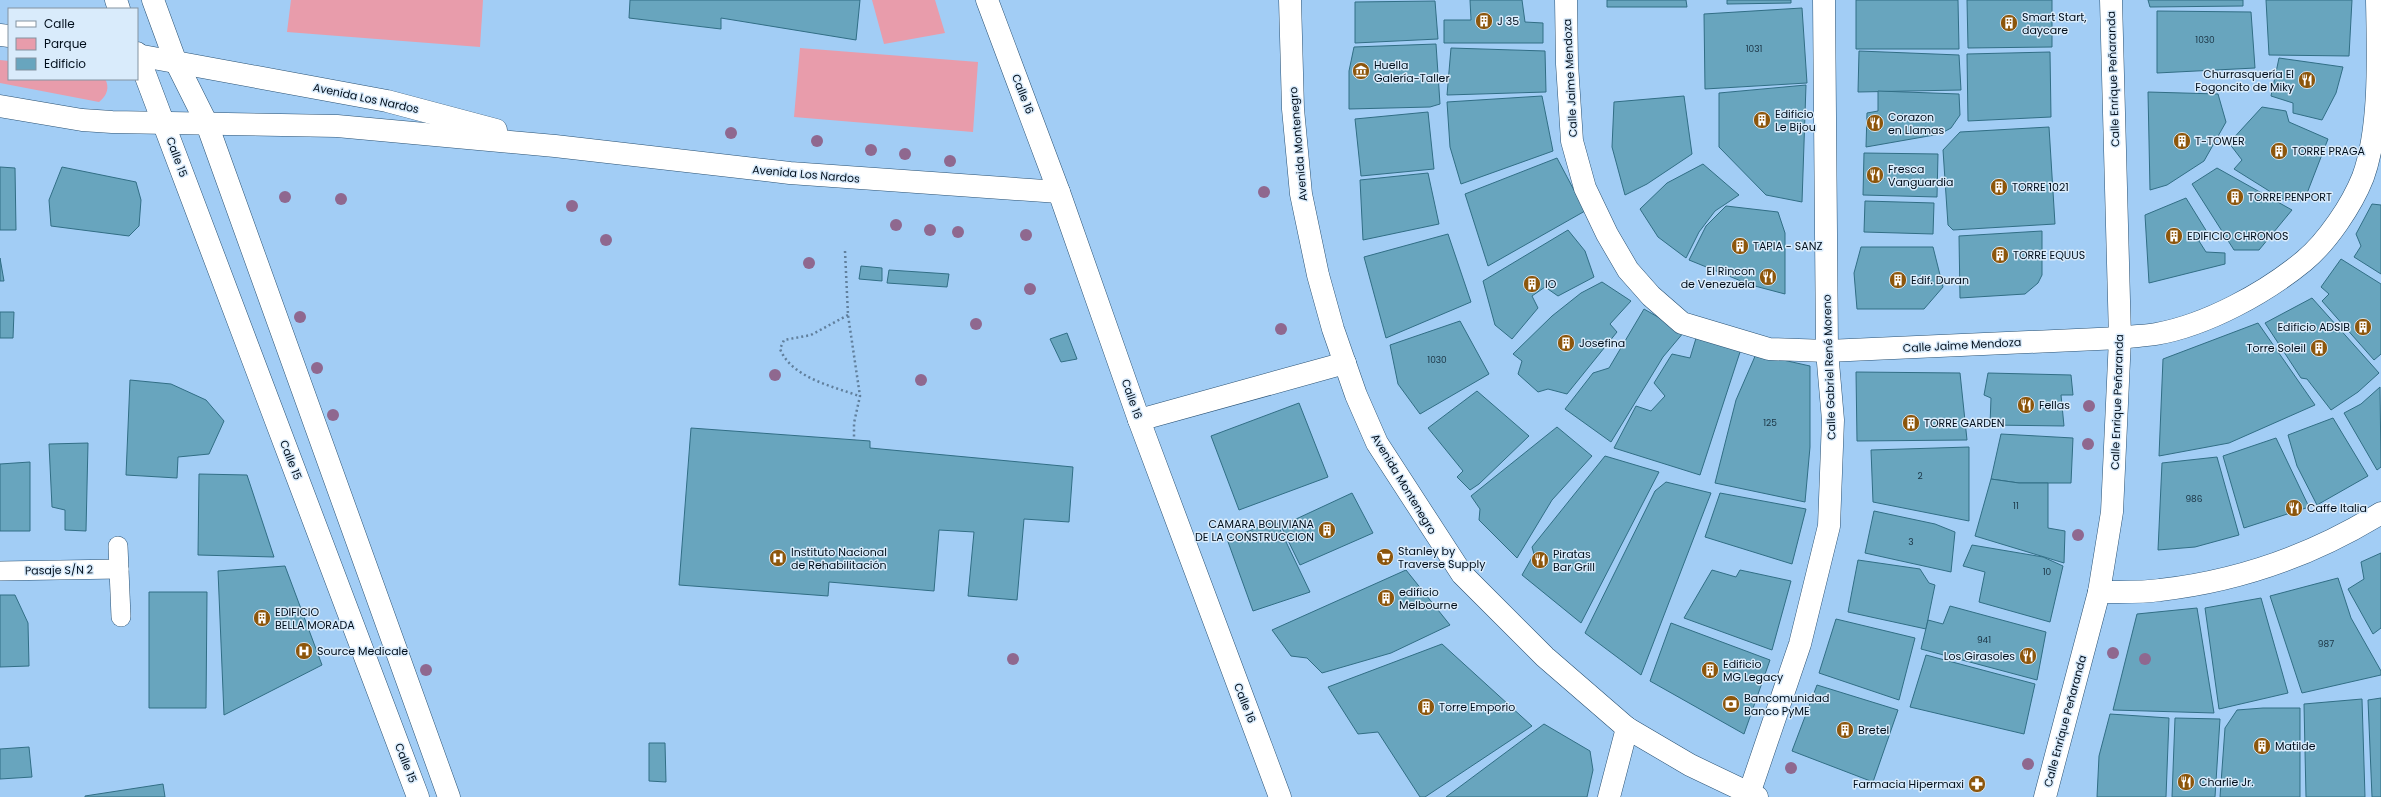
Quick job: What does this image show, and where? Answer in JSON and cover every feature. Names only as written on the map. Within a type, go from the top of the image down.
[{"type":"street","points":[[153,0],[175,60],[207,124],[449,797]]},
{"type":"street","name":"Calle 16","points":[[987,0],[1059,192],[1139,420],[1280,797]]},
{"type":"street","name":"Avenida Montenegro","points":[[1290,0],[1293,109],[1301,194],[1318,275],[1333,329],[1377,443],[1462,574],[1545,657],[1627,728],[1690,765],[1753,796]]},
{"type":"street","name":"Calle Jaime Mendoza","points":[[1566,0],[1567,64],[1572,141],[1585,188],[1607,234],[1628,270],[1651,296],[1682,323],[1769,349],[1827,351],[2120,338],[2157,334],[2210,317],[2250,297],[2305,260],[2337,225],[2363,177],[2375,129],[2378,79],[2377,0]]},
{"type":"street","name":"Calle Gabriel René Moreno","points":[[1753,796],[1800,644],[1829,526],[1833,420],[1827,351],[1824,0]]},
{"type":"street","name":"Calle Enrique Peñaranda","points":[[2046,797],[2099,592],[2112,512],[2120,338],[2111,0]]},
{"type":"street","name":"Avenida Los Nardos","points":[[138,55],[175,60],[387,101],[555,146]]},
{"type":"street","name":"Calle 15","points":[[138,57],[165,123],[418,797]]},
{"type":"street","name":"Avenida Los Nardos","points":[[0,106],[82,120],[137,123],[337,126],[555,146],[790,173],[1059,192]]},
{"type":"street","points":[[1139,420],[1345,363]]},
{"type":"street","points":[[2099,592],[2159,591],[2215,581],[2282,563],[2344,536],[2381,513]]},
{"type":"street","points":[[1609,797],[1627,728]]},
{"type":"lane","points":[[118,546],[120,616]]},
{"type":"lane","name":"Pasaje S/N 2","points":[[0,571],[119,569]]},
{"type":"path","points":[[845,251],[848,315],[860,396],[854,424],[854,440]]},
{"type":"path","points":[[848,315],[811,335],[784,340],[780,349],[784,358],[802,374],[860,396]]},
{"type":"green space","points":[[291,0],[483,0],[480,47],[287,32]]},
{"type":"green space","points":[[872,0],[935,0],[945,33],[884,44]]},
{"type":"green space","points":[[800,48],[978,62],[973,132],[794,117]]},
{"type":"green space","points":[[0,60],[8,61],[8,80],[106,80],[107,91],[99,102],[0,83]]},
{"type":"building","points":[[630,0],[860,0],[856,40],[721,18],[721,29],[629,18]]},
{"type":"building","name":"J 35","points":[[1470,0],[1522,0],[1525,22],[1543,23],[1543,43],[1444,43],[1444,20],[1471,20]]},
{"type":"building","points":[[1607,0],[1686,0],[1687,7],[1607,7]]},
{"type":"building","points":[[1727,0],[1791,0],[1791,3],[1727,4]]},
{"type":"building","points":[[1856,0],[1958,0],[1959,49],[1856,49]]},
{"type":"building","name":"Smart Start, daycare","points":[[1967,0],[2052,0],[2052,47],[1968,48]]},
{"type":"building","points":[[2148,0],[2243,0],[2243,6],[2150,7]]},
{"type":"building","points":[[2266,0],[2352,0],[2349,56],[2269,55]]},
{"type":"building","points":[[1435,1],[1438,39],[1355,43],[1355,2]]},
{"type":"building","points":[[1802,8],[1807,83],[1705,89],[1704,14]]},
{"type":"building","points":[[2157,11],[2251,12],[2255,68],[2157,73]]},
{"type":"building","points":[[1436,44],[1440,104],[1430,107],[1349,109],[1349,71],[1354,47]]},
{"type":"building","points":[[1451,48],[1545,51],[1546,92],[1447,95]]},
{"type":"building","points":[[1859,51],[1959,55],[1961,90],[1858,92]]},
{"type":"building","points":[[2050,52],[2051,117],[1968,121],[1967,54]]},
{"type":"building","name":"Churrasquería El Fogoncito de Miky","points":[[2279,58],[2343,67],[2336,93],[2322,120],[2293,113],[2293,103],[2271,96]]},
{"type":"building","name":"Edificio Le Bijou","points":[[1806,85],[1802,202],[1766,195],[1719,147],[1719,93]]},
{"type":"building","points":[[1878,91],[1959,94],[1960,115],[1951,128],[1940,134],[1866,147],[1867,113],[1878,111]]},
{"type":"building","name":"T-TOWER","points":[[2148,92],[2218,94],[2226,122],[2204,161],[2167,185],[2150,190]]},
{"type":"building","points":[[1542,96],[1553,151],[1461,184],[1450,147],[1447,102]]},
{"type":"building","points":[[1684,96],[1692,154],[1647,184],[1625,195],[1612,147],[1614,102]]},
{"type":"building","name":"TORRE PRAGA","points":[[2262,107],[2286,111],[2289,122],[2328,139],[2304,201],[2282,199],[2234,169],[2242,160],[2229,143]]},
{"type":"building","points":[[1428,112],[1434,169],[1361,176],[1355,119]]},
{"type":"building","name":"TORRE 1021","points":[[2049,127],[2055,224],[1953,230],[1948,225],[1943,150],[1960,132]]},
{"type":"building","points":[[1864,153],[1938,154],[1937,197],[1863,195]]},
{"type":"building","points":[[1557,158],[1585,211],[1488,266],[1465,194]]},
{"type":"building","points":[[1703,164],[1739,195],[1715,211],[1699,232],[1686,258],[1658,237],[1640,209],[1667,183]]},
{"type":"building","points":[[0,167],[15,168],[16,230],[0,230]]},
{"type":"building","points":[[62,167],[136,182],[141,200],[139,226],[129,236],[51,226],[49,200]]},
{"type":"building","name":"TORRE PENPORT","points":[[2217,168],[2292,210],[2259,250],[2234,250],[2192,184]]},
{"type":"building","points":[[1428,173],[1439,224],[1363,240],[1360,180]]},
{"type":"building","name":"EDIFICIO CHRONOS","points":[[2186,198],[2207,232],[2199,241],[2206,252],[2225,253],[2225,264],[2149,283],[2145,215]]},
{"type":"building","points":[[1865,201],[1934,203],[1933,234],[1864,232]]},
{"type":"building","points":[[2372,204],[2381,205],[2381,274],[2354,257],[2361,246],[2356,234]]},
{"type":"building","name":"TAPIA - SANZ","points":[[1726,206],[1778,212],[1785,233],[1785,294],[1751,285],[1689,260],[1706,226]]},
{"type":"building","name":"IO","points":[[1568,230],[1585,251],[1594,277],[1558,296],[1545,287],[1532,296],[1538,308],[1512,339],[1495,325],[1483,281]]},
{"type":"building","name":"TORRE EQUUS","points":[[2042,231],[2042,275],[2038,283],[2025,294],[1960,298],[1959,236]]},
{"type":"building","points":[[1448,234],[1471,302],[1386,338],[1364,257]]},
{"type":"building","name":"Edif. Duran","points":[[1861,247],[1933,247],[1943,287],[1924,309],[1857,309],[1854,273]]},
{"type":"building","points":[[0,258],[4,281],[0,281]]},
{"type":"building","name":"Edificio ADSIB","points":[[2341,259],[2381,284],[2381,354],[2374,360],[2322,301],[2329,294],[2321,287]]},
{"type":"building","points":[[861,266],[882,268],[882,281],[859,279]]},
{"type":"building","points":[[889,270],[949,274],[947,287],[887,283]]},
{"type":"building","name":"Josefina","points":[[1602,282],[1631,301],[1610,324],[1617,332],[1567,394],[1548,389],[1538,392],[1518,374],[1522,361],[1513,354],[1552,316],[1581,293]]},
{"type":"building","name":"Torre Soleil","points":[[2312,298],[2379,373],[2358,392],[2331,410],[2307,379],[2301,378],[2265,323]]},
{"type":"building","points":[[1644,309],[1684,332],[1663,357],[1611,442],[1565,409],[1593,373],[1609,368]]},
{"type":"building","points":[[0,312],[14,312],[13,338],[0,338]]},
{"type":"building","points":[[1460,321],[1489,374],[1420,414],[1398,384],[1390,345]]},
{"type":"building","points":[[2258,323],[2315,405],[2229,443],[2159,456],[2163,359]]},
{"type":"building","points":[[1067,333],[1077,359],[1061,362],[1050,339]]},
{"type":"building","points":[[1697,335],[1741,349],[1700,475],[1614,448],[1636,406],[1651,411],[1665,396],[1654,383],[1672,354],[1690,358]]},
{"type":"building","points":[[1756,354],[1810,366],[1810,447],[1805,502],[1715,483],[1736,400]]},
{"type":"building","name":"TORRE GARDEN","points":[[1856,372],[1960,373],[1967,440],[1857,441]]},
{"type":"building","name":"Fellas","points":[[1988,373],[2071,375],[2073,395],[2061,395],[2064,426],[1990,425],[1991,398],[1984,395]]},
{"type":"building","points":[[130,380],[171,384],[206,400],[224,421],[209,454],[178,457],[177,478],[126,475]]},
{"type":"building","points":[[2380,387],[2381,467],[2377,470],[2344,413],[2361,404]]},
{"type":"building","points":[[1477,391],[1529,436],[1479,484],[1470,490],[1457,477],[1463,471],[1428,428]]},
{"type":"building","points":[[1299,403],[1328,477],[1239,510],[1211,436]]},
{"type":"building","points":[[2333,418],[2368,476],[2317,505],[2297,466],[2288,435]]},
{"type":"building","points":[[1557,427],[1592,456],[1552,500],[1517,558],[1479,520],[1480,509],[1471,496]]},
{"type":"building","points":[[691,428],[870,441],[870,448],[1073,467],[1069,522],[1024,519],[1017,600],[968,596],[974,532],[939,530],[934,591],[829,582],[828,596],[679,585]]},
{"type":"building","points":[[2001,434],[2073,438],[2071,483],[2019,483],[1991,479]]},
{"type":"building","points":[[2276,438],[2309,507],[2244,528],[2223,456]]},
{"type":"building","points":[[88,443],[86,531],[65,530],[65,510],[52,507],[49,444]]},
{"type":"building","points":[[1969,447],[1969,521],[1873,502],[1871,450]]},
{"type":"building","points":[[1605,456],[1659,472],[1581,623],[1522,575],[1534,554],[1532,547]]},
{"type":"building","points":[[2217,457],[2239,535],[2195,547],[2158,550],[2162,463]]},
{"type":"building","points":[[30,462],[30,531],[0,531],[0,464]]},
{"type":"building","points":[[199,474],[247,475],[274,557],[198,555]]},
{"type":"building","points":[[1991,479],[2019,483],[2048,483],[2048,528],[2065,531],[2064,563],[1975,536]]},
{"type":"building","points":[[1666,482],[1711,493],[1641,675],[1585,633],[1655,491]]},
{"type":"building","name":"CAMARA BOLIVIANA DE LA CONSTRUCCION","points":[[1352,493],[1373,533],[1300,565],[1281,526]]},
{"type":"building","points":[[1720,493],[1806,509],[1792,564],[1705,537]]},
{"type":"building","points":[[1874,511],[1935,524],[1955,532],[1951,572],[1865,553]]},
{"type":"building","points":[[1276,521],[1310,592],[1253,611],[1227,539]]},
{"type":"building","points":[[1972,545],[2043,557],[2063,566],[2050,622],[1979,602],[1985,572],[1963,566]]},
{"type":"building","points":[[2381,553],[2381,628],[2373,634],[2348,589],[2364,579],[2361,562]]},
{"type":"building","points":[[1858,560],[1920,569],[1929,583],[1935,585],[1926,629],[1848,612]]},
{"type":"building","name":"EDIFICIO BELLA MORADA","points":[[285,566],[322,665],[224,715],[218,571]]},
{"type":"building","name":"edificio Melbourne","points":[[1406,570],[1450,625],[1391,653],[1322,673],[1307,658],[1291,656],[1272,630]]},
{"type":"building","points":[[1712,570],[1736,577],[1740,570],[1791,581],[1772,650],[1684,618]]},
{"type":"building","points":[[2338,578],[2351,618],[2381,671],[2381,675],[2302,693],[2270,596]]},
{"type":"building","points":[[149,592],[207,592],[206,708],[149,708]]},
{"type":"building","points":[[0,595],[15,595],[28,623],[29,666],[0,667]]},
{"type":"building","points":[[2261,598],[2288,693],[2219,709],[2205,608]]},
{"type":"building","points":[[1950,606],[2046,632],[2037,680],[1921,649],[1928,620],[1943,624]]},
{"type":"building","points":[[2197,608],[2214,713],[2113,710],[2137,614]]},
{"type":"building","points":[[1836,619],[1915,638],[1899,700],[1819,673]]},
{"type":"building","name":"Edificio MG Legacy","points":[[1671,623],[1770,660],[1744,734],[1650,681]]},
{"type":"building","name":"Torre Emporio","points":[[1442,644],[1532,726],[1425,797],[1420,797],[1378,732],[1358,734],[1328,687]]},
{"type":"building","points":[[1926,655],[2035,684],[2024,734],[1910,707]]},
{"type":"building","name":"Bretel","points":[[1817,685],[1898,710],[1873,782],[1792,751]]},
{"type":"building","points":[[2381,698],[2381,797],[2372,797],[2368,700]]},
{"type":"building","points":[[2362,699],[2365,797],[2306,797],[2304,704]]},
{"type":"building","name":"Matilde","points":[[2300,708],[2300,797],[2220,797],[2225,728],[2237,710]]},
{"type":"building","points":[[2110,714],[2169,718],[2166,797],[2097,797],[2099,756]]},
{"type":"building","points":[[2175,718],[2220,719],[2215,797],[2172,797]]},
{"type":"building","points":[[1544,724],[1590,751],[1593,770],[1587,797],[1446,797]]},
{"type":"building","points":[[649,743],[665,743],[666,782],[649,781]]},
{"type":"building","points":[[29,747],[32,777],[0,779],[0,749]]},
{"type":"building","points":[[163,784],[165,797],[85,797],[85,796]]},
{"type":"place","name":"J 35","points":[[1484,21]]},
{"type":"place","name":"Smart Start, daycare","points":[[2009,23]]},
{"type":"place","name":"Huella Galería-Taller","points":[[1361,71]]},
{"type":"place","name":"Churrasquería El Fogoncito de Miky","points":[[2307,80]]},
{"type":"place","name":"Edificio Le Bijou","points":[[1762,120]]},
{"type":"place","name":"Corazon en Llamas","points":[[1875,123]]},
{"type":"place","name":"T-TOWER","points":[[2182,141]]},
{"type":"place","name":"TORRE PRAGA","points":[[2279,151]]},
{"type":"place","name":"Fresca Vanguardia","points":[[1875,175]]},
{"type":"place","name":"TORRE 1021","points":[[1999,187]]},
{"type":"place","name":"TORRE PENPORT","points":[[2235,197]]},
{"type":"place","name":"EDIFICIO CHRONOS","points":[[2174,236]]},
{"type":"place","name":"TAPIA - SANZ","points":[[1740,246]]},
{"type":"place","name":"TORRE EQUUS","points":[[2000,255]]},
{"type":"place","name":"El Rincon de Venezuela","points":[[1768,277]]},
{"type":"place","name":"Edif. Duran","points":[[1898,280]]},
{"type":"place","name":"IO","points":[[1532,284]]},
{"type":"place","name":"Edificio ADSIB","points":[[2363,327]]},
{"type":"place","name":"Josefina","points":[[1566,343]]},
{"type":"place","name":"Torre Soleil","points":[[2319,348]]},
{"type":"place","name":"Fellas","points":[[2026,405]]},
{"type":"place","name":"TORRE GARDEN","points":[[1911,423]]},
{"type":"place","name":"Caffe Italia","points":[[2294,508]]},
{"type":"place","name":"CAMARA BOLIVIANA DE LA CONSTRUCCION","points":[[1327,530]]},
{"type":"place","name":"Stanley by Traverse Supply","points":[[1385,557]]},
{"type":"place","name":"Instituto Nacional de Rehabilitación","points":[[778,558]]},
{"type":"place","name":"Piratas Bar Grill","points":[[1540,560]]},
{"type":"place","name":"edificio Melbourne","points":[[1386,598]]},
{"type":"place","name":"EDIFICIO BELLA MORADA","points":[[262,618]]},
{"type":"place","name":"Source Medicale","points":[[304,651]]},
{"type":"place","name":"Los Girasoles","points":[[2028,656]]},
{"type":"place","name":"Edificio MG Legacy","points":[[1710,670]]},
{"type":"place","name":"Bancomunidad Banco PyME","points":[[1731,704]]},
{"type":"place","name":"Torre Emporio","points":[[1426,707]]},
{"type":"place","name":"Bretel","points":[[1845,730]]},
{"type":"place","name":"Matilde","points":[[2262,746]]},
{"type":"place","name":"Charlie Jr.","points":[[2186,782]]},
{"type":"place","name":"Farmacia Hipermaxi","points":[[1977,784]]}]
